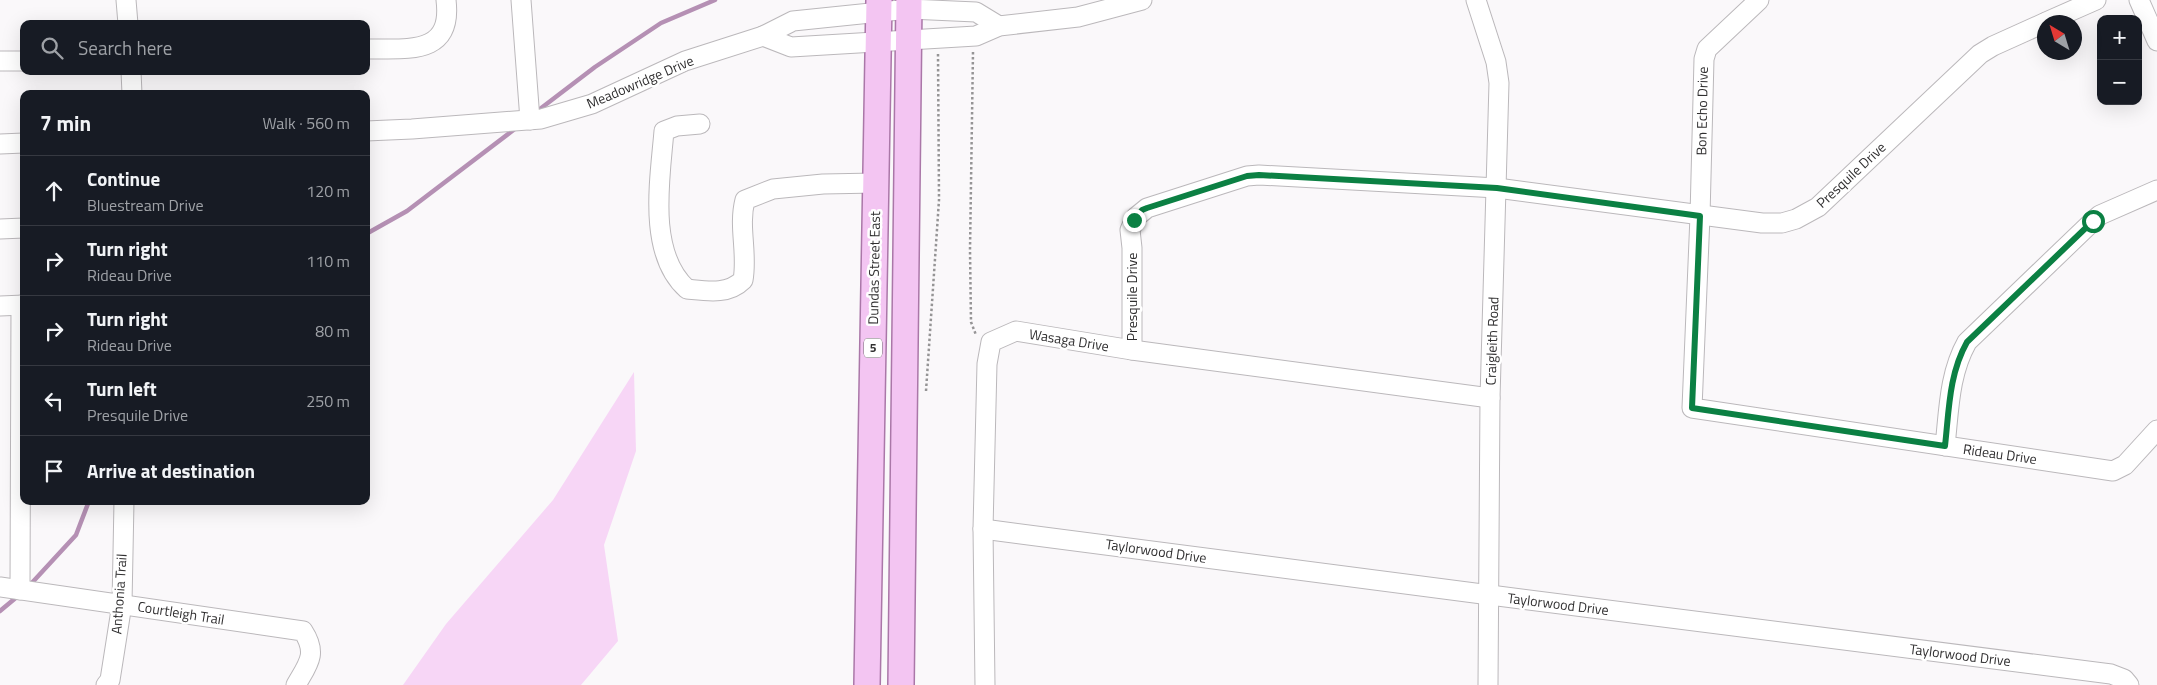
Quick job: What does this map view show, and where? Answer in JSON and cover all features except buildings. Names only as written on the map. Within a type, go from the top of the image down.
[{"type":"main road","points":[[901,685],[909,4]]},
{"type":"main road","name":"Dundas Street East","points":[[867,685],[879,6]]},
{"type":"street","points":[[126,0],[128,20]]},
{"type":"street","points":[[370,49],[422,47],[433,42],[448,18],[446,0]]},
{"type":"street","points":[[521,0],[530,120]]},
{"type":"street","points":[[763,36],[791,47],[878,40],[976,36],[999,26],[1078,16],[1142,0]]},
{"type":"street","name":"Craigleith Road","points":[[1476,0],[1496,62],[1499,83],[1490,398],[1488,685]]},
{"type":"street","name":"Bon Echo Drive","points":[[1700,216],[1704,58],[1707,48],[1759,0]]},
{"type":"street","name":"Presquile Drive","points":[[2063,15],[2096,0]]},
{"type":"street","points":[[2139,0],[2157,41]]},
{"type":"street","name":"Meadowridge Drive","points":[[370,131],[542,119],[592,104],[684,62],[763,36],[793,21],[879,6],[909,4],[976,12],[999,26]]},
{"type":"street","name":"Presquile Drive","points":[[1132,350],[1132,248],[1130,230],[1134,220],[1142,210],[1253,175],[1497,188],[1762,224],[1782,222],[1804,216],[1818,207],[1980,54],[1993,46],[2037,27]]},
{"type":"street","points":[[0,62],[20,60]]},
{"type":"street","points":[[131,75],[132,90]]},
{"type":"street","points":[[700,124],[677,126],[664,131],[660,179],[660,230],[664,255],[672,272],[687,289],[730,290],[743,280],[745,270],[742,215],[746,200],[773,189],[823,184],[876,183]]},
{"type":"street","points":[[0,144],[20,143]]},
{"type":"street","points":[[1945,446],[1953,374],[1958,357],[1972,336],[2100,215],[2157,190]]},
{"type":"street","name":"Rideau Drive","points":[[1700,216],[1692,408],[2113,471],[2125,465],[2157,430]]},
{"type":"street","points":[[0,229],[20,228]]},
{"type":"street","points":[[0,306],[20,305]]},
{"type":"street","name":"Wasaga Drive","points":[[991,342],[1016,331],[1132,350],[1490,398]]},
{"type":"street","points":[[985,685],[983,529],[987,364],[991,342]]},
{"type":"street","points":[[20,590],[21,505]]},
{"type":"street","name":"Anthonia Trail","points":[[106,685],[110,680],[122,604],[124,505]]},
{"type":"street","name":"Taylorwood Drive","points":[[983,529],[2111,674],[2124,679],[2129,685]]},
{"type":"street","name":"Courtleigh Trail","points":[[0,587],[303,631],[311,644],[310,661],[296,685]]},
{"type":"path","points":[[973,48],[970,250],[971,322],[975,335],[991,342]]},
{"type":"path","points":[[925,400],[938,200],[938,54]]},
{"type":"shaded area","points":[[634,372],[636,451],[604,545],[618,641],[581,685],[403,685],[446,624],[553,500]]},
{"type":"waterway","points":[[536,112],[595,67],[661,23],[715,0]]},
{"type":"waterway","points":[[370,232],[407,211],[516,128]]},
{"type":"waterway","points":[[29,586],[76,535],[87,505]]},
{"type":"waterway","points":[[0,611],[18,596]]},
{"type":"route","points":[[1134,220],[1142,210],[1147,208],[1253,175],[1497,188],[1700,216],[1692,408],[1945,446],[1953,374],[1958,357],[1967,342],[2093,221]]}]
